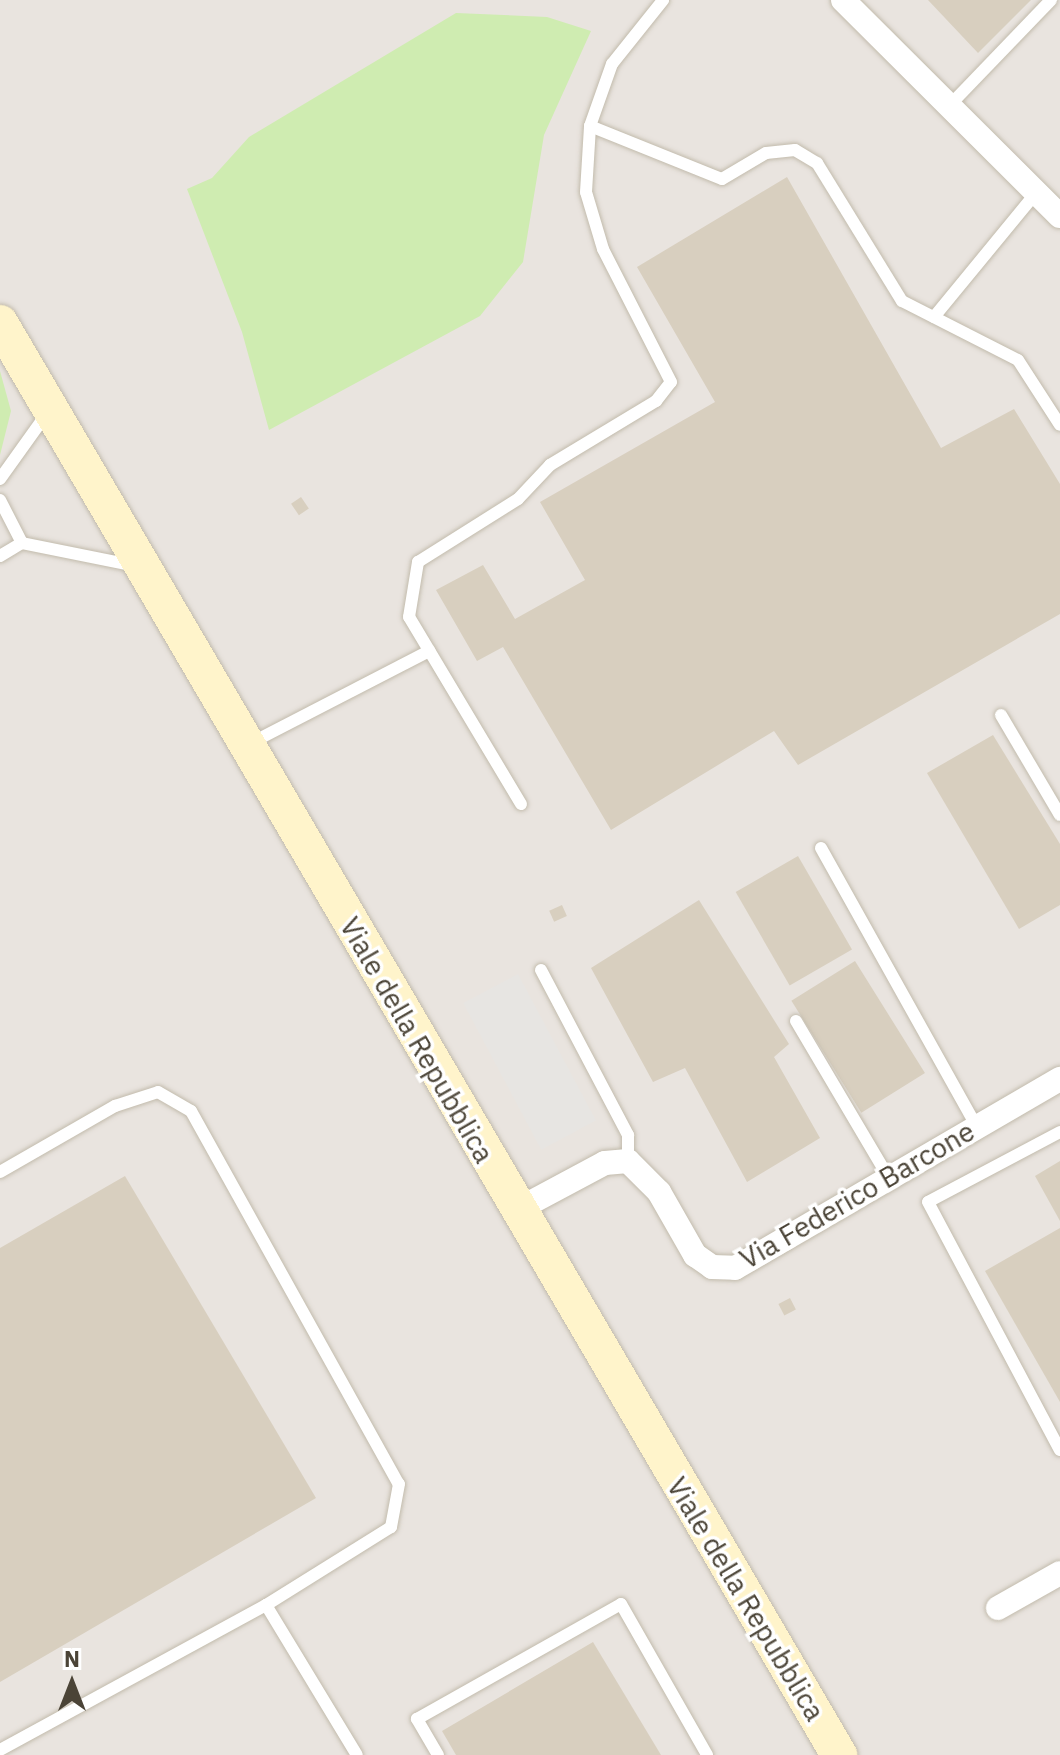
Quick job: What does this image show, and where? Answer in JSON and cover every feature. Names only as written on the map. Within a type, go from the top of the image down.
[{"type":"main road","name":"Viale della Repubblica","points":[[0,323],[515,1211],[839,1755]]},
{"type":"street","points":[[843,0],[1036,193],[1059,212]]},
{"type":"street","name":"Via Federico Barcone","points":[[628,1161],[652,1183],[695,1255],[712,1267],[735,1268],[1060,1079]]},
{"type":"street","points":[[515,1211],[605,1163],[628,1161]]},
{"type":"street","points":[[998,1608],[1060,1573]]},
{"type":"lane","points":[[521,804],[409,617],[418,562],[518,499],[550,465],[656,401],[671,382],[603,249],[586,192],[590,126],[612,64],[663,0]]},
{"type":"lane","points":[[949,106],[1051,0]]},
{"type":"lane","points":[[590,126],[722,179],[766,153],[795,150],[817,163],[902,301],[1018,360],[1060,425]]},
{"type":"lane","points":[[934,317],[1036,193]]},
{"type":"lane","points":[[0,479],[49,410]]},
{"type":"lane","points":[[0,500],[22,543]]},
{"type":"lane","points":[[0,556],[22,543],[143,567]]},
{"type":"lane","points":[[246,745],[429,651]]},
{"type":"lane","points":[[1001,715],[1060,815]]},
{"type":"lane","points":[[821,848],[977,1127]]},
{"type":"lane","points":[[541,970],[628,1135],[628,1161]]},
{"type":"lane","points":[[796,1021],[889,1178]]},
{"type":"lane","points":[[0,1172],[115,1106],[158,1092],[191,1111],[399,1484],[391,1527],[266,1605],[0,1750]]},
{"type":"lane","points":[[1060,1132],[928,1202],[1060,1450]]},
{"type":"lane","points":[[438,1755],[417,1719],[621,1604],[707,1755]]},
{"type":"lane","points":[[266,1605],[357,1755]]},
{"type":"shaded area","points":[[0,0],[1060,0],[1060,1755],[0,1755]]},
{"type":"shaded area","points":[[518,974],[596,1121],[541,1150],[463,1003]]},
{"type":"green space","points":[[456,13],[547,17],[591,31],[544,135],[523,262],[480,316],[269,430],[242,332],[187,189],[212,178],[249,137]]},
{"type":"green space","points":[[0,371],[11,411],[0,455]]},
{"type":"building","points":[[928,0],[1031,0],[978,53]]},
{"type":"building","points":[[787,177],[941,448],[1014,409],[1060,484],[1060,614],[798,765],[774,731],[611,830],[503,647],[477,661],[436,590],[483,565],[515,619],[585,580],[540,502],[715,402],[637,267]]},
{"type":"building","points":[[301,497],[309,509],[299,515],[291,504]]},
{"type":"building","points":[[993,735],[1060,844],[1060,905],[1019,929],[927,773]]},
{"type":"building","points":[[798,856],[852,950],[790,986],[736,892]]},
{"type":"building","points":[[699,900],[789,1044],[774,1057],[820,1138],[747,1182],[685,1068],[653,1082],[591,968]]},
{"type":"building","points":[[562,905],[567,916],[554,922],[549,911]]},
{"type":"building","points":[[855,961],[925,1073],[861,1113],[791,1001]]},
{"type":"building","points":[[1060,1161],[1060,1221],[1035,1176]]},
{"type":"building","points":[[125,1176],[316,1498],[0,1682],[0,1248]]},
{"type":"building","points":[[1060,1228],[1060,1402],[985,1271]]},
{"type":"building","points":[[790,1298],[796,1310],[784,1315],[778,1304]]},
{"type":"building","points":[[593,1642],[661,1755],[456,1755],[442,1731]]}]
